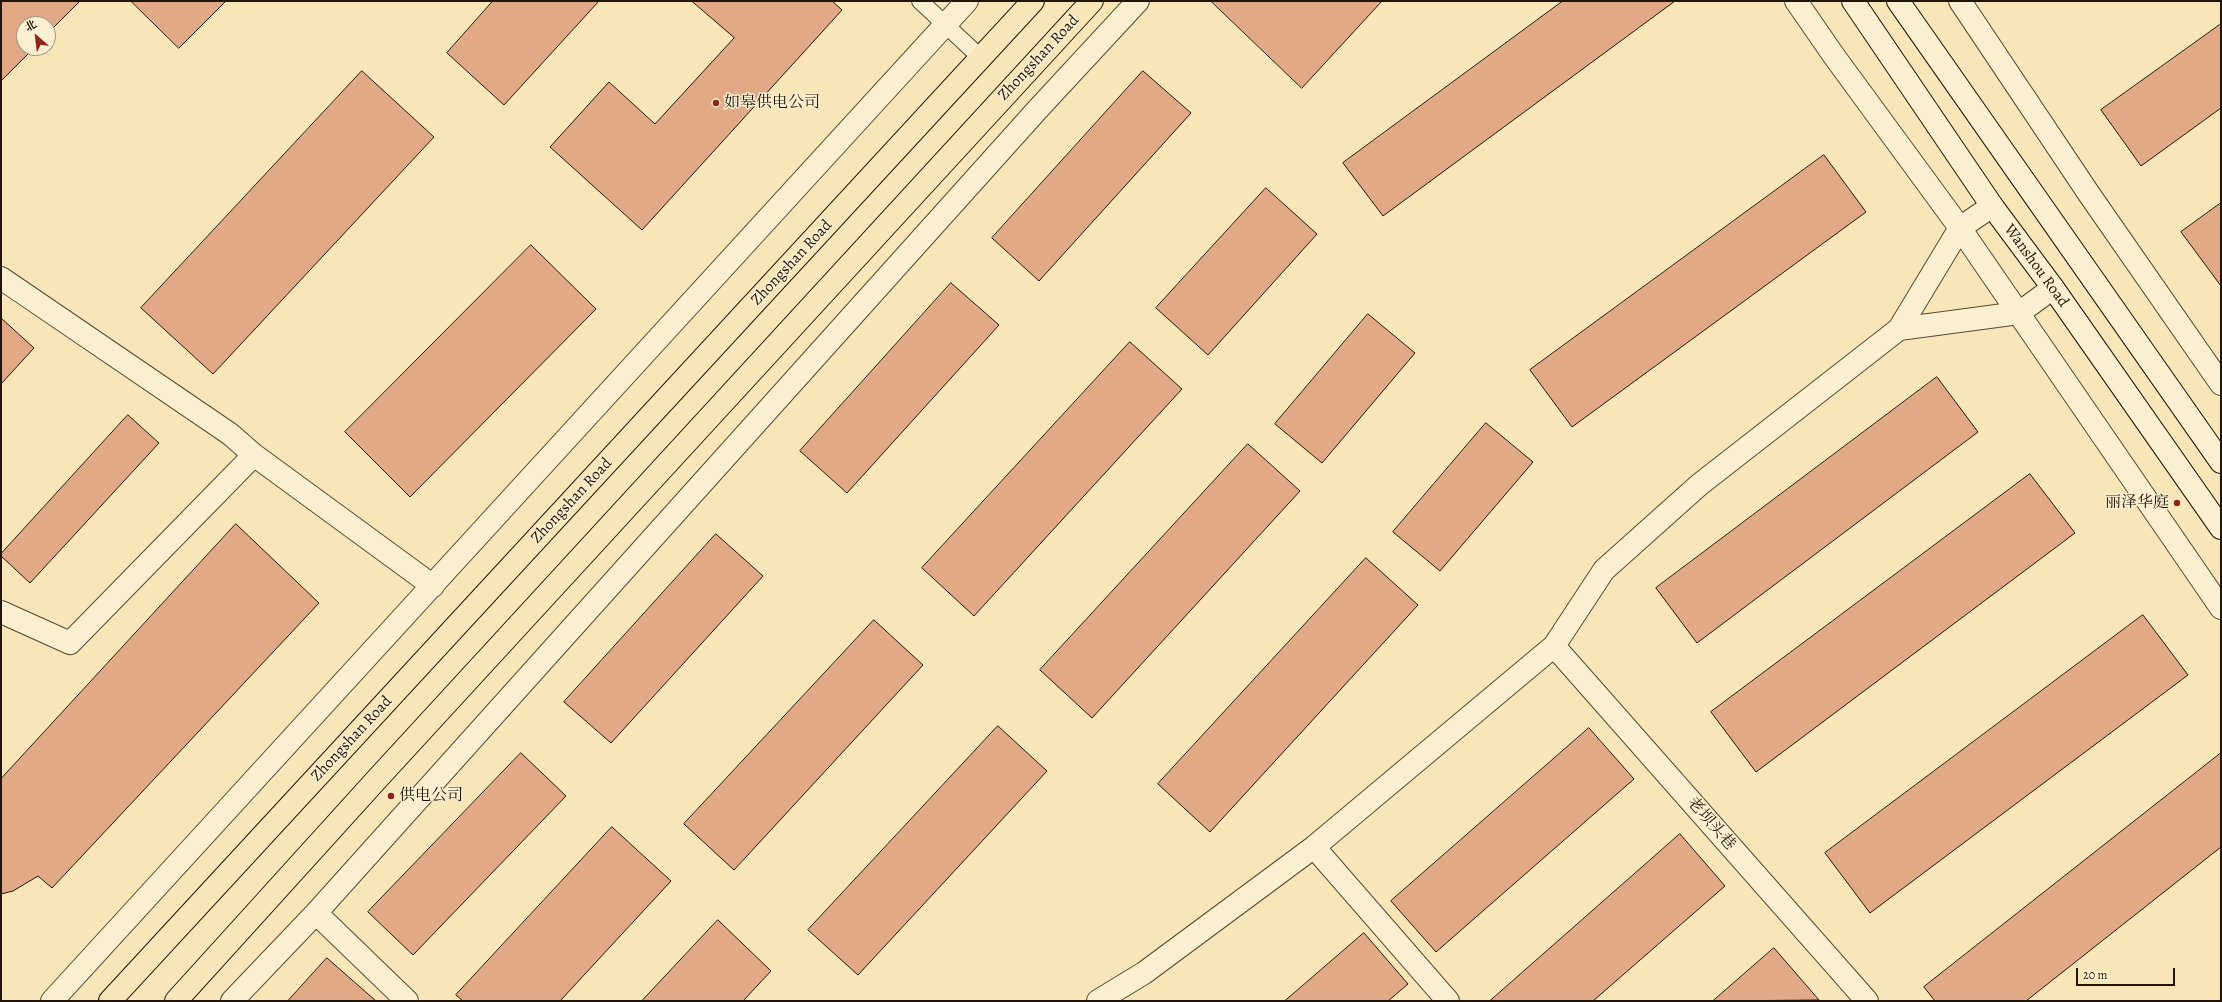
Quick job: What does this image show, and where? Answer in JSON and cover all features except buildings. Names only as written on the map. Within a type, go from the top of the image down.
[{"type":"main road","name":"Zhongshan Road","points":[[110,1001],[1033,1]]},
{"type":"main road","name":"Zhongshan Road","points":[[176,1001],[378,778],[1092,1]]},
{"type":"street","points":[[52,1001],[967,1]]},
{"type":"street","points":[[232,1001],[316,913],[1038,109],[1138,1]]},
{"type":"street","points":[[1796,1],[1834,56],[1960,228],[2221,608]]},
{"type":"street","name":"Wanshou Road","points":[[1854,1],[1992,206],[2053,288],[2221,528]]},
{"type":"street","points":[[1898,1],[2221,462]]},
{"type":"street","points":[[1960,1],[2089,194],[2221,384]]},
{"type":"street","points":[[1098,1001],[1144,973],[1314,847],[1554,646],[1604,570],[1699,486],[1876,344],[1899,329],[1960,228],[1992,206]]},
{"type":"street","points":[[1,278],[230,434],[254,455],[433,586]]},
{"type":"street","points":[[1899,329],[2019,314],[2053,288]]},
{"type":"street","points":[[1,612],[70,644],[254,455]]},
{"type":"street","name":"老坝头巷","points":[[1554,646],[1867,1001]]},
{"type":"street","points":[[1314,847],[1448,1001]]},
{"type":"street","points":[[316,913],[407,1001]]},
{"type":"lane","points":[[920,1],[981,58]]},
{"type":"place","name":"如皋供电公司","points":[[716,103]]},
{"type":"place","name":"丽泽华庭","points":[[2177,503]]},
{"type":"place","name":"供电公司","points":[[391,796]]}]
